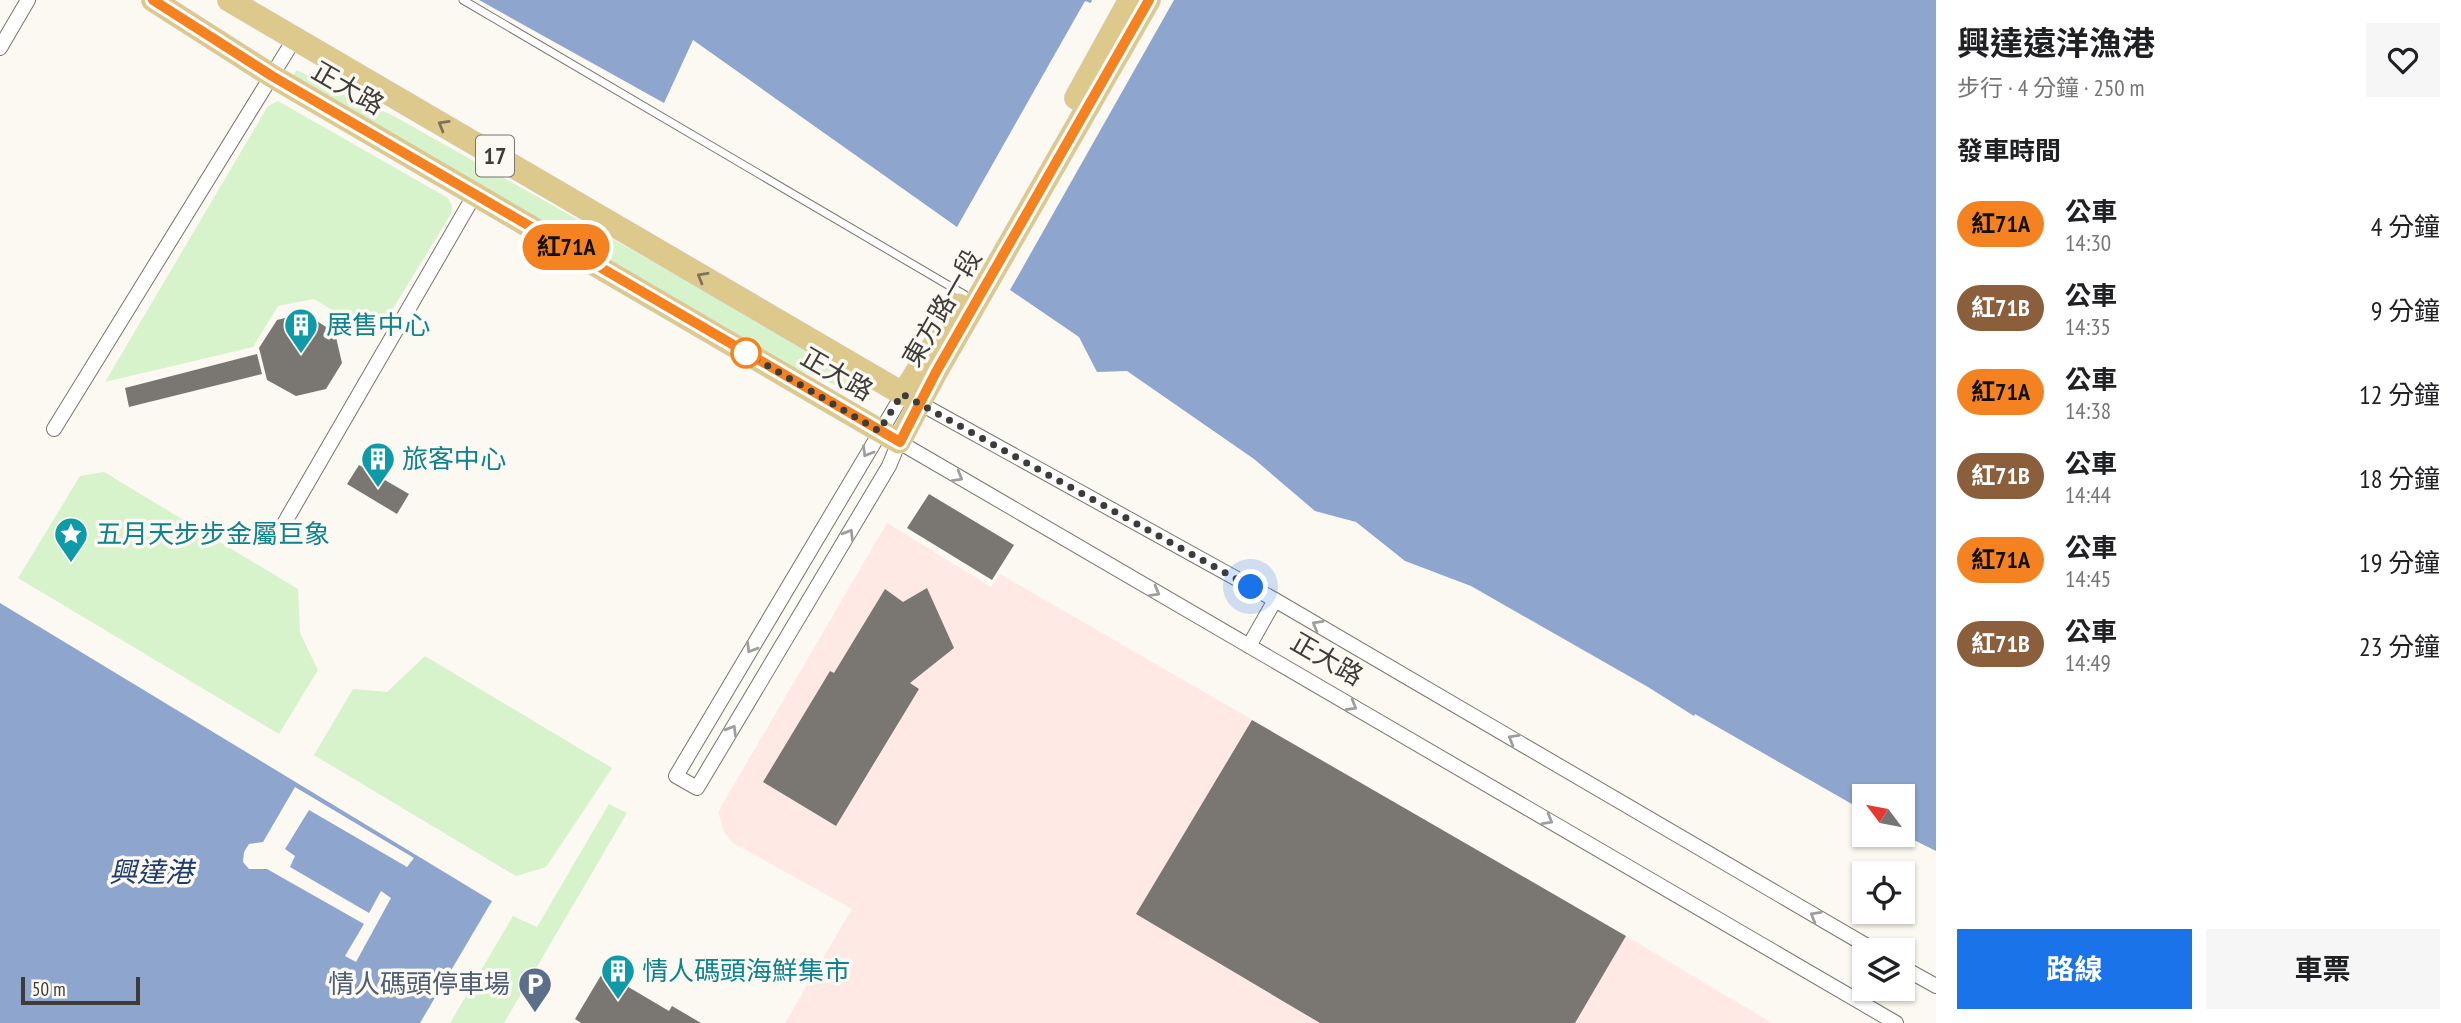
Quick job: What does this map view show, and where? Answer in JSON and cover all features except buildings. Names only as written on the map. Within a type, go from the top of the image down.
[{"type":"main road","name":"正大路","points":[[153,0],[272,76],[900,442]]},
{"type":"main road","name":"正大路","points":[[229,0],[911,399]]},
{"type":"main road","name":"東方路一段","points":[[900,442],[911,399],[965,295],[1130,0]]},
{"type":"main road","name":"東方路一段","points":[[911,399],[1149,0]]},
{"type":"street","points":[[0,48],[28,0]]},
{"type":"street","points":[[54,429],[295,38]]},
{"type":"street","points":[[278,534],[475,194]]},
{"type":"street","name":"東方路一段","points":[[900,442],[889,466],[697,788],[676,776],[879,431],[911,399]]},
{"type":"street","name":"正大路","points":[[911,399],[1275,600],[1853,938]]},
{"type":"street","name":"正大路","points":[[900,442],[1896,1023]]},
{"type":"street","points":[[1249,646],[1275,600]]},
{"type":"street","points":[[1915,974],[1936,986]]},
{"type":"lane","points":[[463,0],[965,295]]},
{"type":"shaded area","points":[[887,523],[991,587],[1000,574],[1772,1023],[785,1023],[852,909],[733,843],[724,832],[718,812]]},
{"type":"green space","points":[[297,70],[344,95],[392,115],[799,344],[839,370],[873,401],[776,360],[293,76]]},
{"type":"green space","points":[[278,101],[448,198],[452,206],[451,214],[376,336],[314,299],[278,306],[253,347],[105,382],[268,106]]},
{"type":"green space","points":[[104,472],[298,589],[300,633],[318,670],[279,734],[18,578],[80,476]]},
{"type":"green space","points":[[425,656],[612,768],[546,867],[516,876],[314,755],[353,689],[387,692]]},
{"type":"green space","points":[[609,804],[627,813],[504,1023],[450,1023],[513,916],[537,927]]},
{"type":"water","points":[[479,0],[1092,0],[1091,3],[1085,1],[957,227],[693,40],[664,103]]},
{"type":"water","points":[[1174,0],[1936,0],[1936,851],[1915,840],[1915,784],[1852,784],[1852,804],[1471,586],[1405,561],[1356,522],[1315,511],[1254,459],[1127,371],[1097,372],[1079,337],[1010,290]]},
{"type":"water","name":"興達港","points":[[0,603],[492,901],[420,1023],[0,1023]]},
{"type":"pier","points":[[295,787],[414,858],[407,867],[309,810],[285,849],[295,856],[290,867],[369,913],[381,891],[391,898],[356,962],[345,956],[364,924],[267,869],[249,869],[243,862],[244,852],[249,844],[263,842]]},
{"type":"bus line","name":"紅71A","points":[[153,0],[272,76],[900,442],[936,372],[1149,0]]},
{"type":"place","name":"展售中心","points":[[301,355]]},
{"type":"place","name":"旅客中心","points":[[378,489]]},
{"type":"place","name":"五月天步步金屬巨象","points":[[71,564]]},
{"type":"place","name":"情人碼頭海鮮集市","points":[[618,1001]]},
{"type":"place","name":"情人碼頭停車場","points":[[535,1014]]},
{"type":"route","points":[[746,353],[879,431],[902,394],[1251,587]]}]
